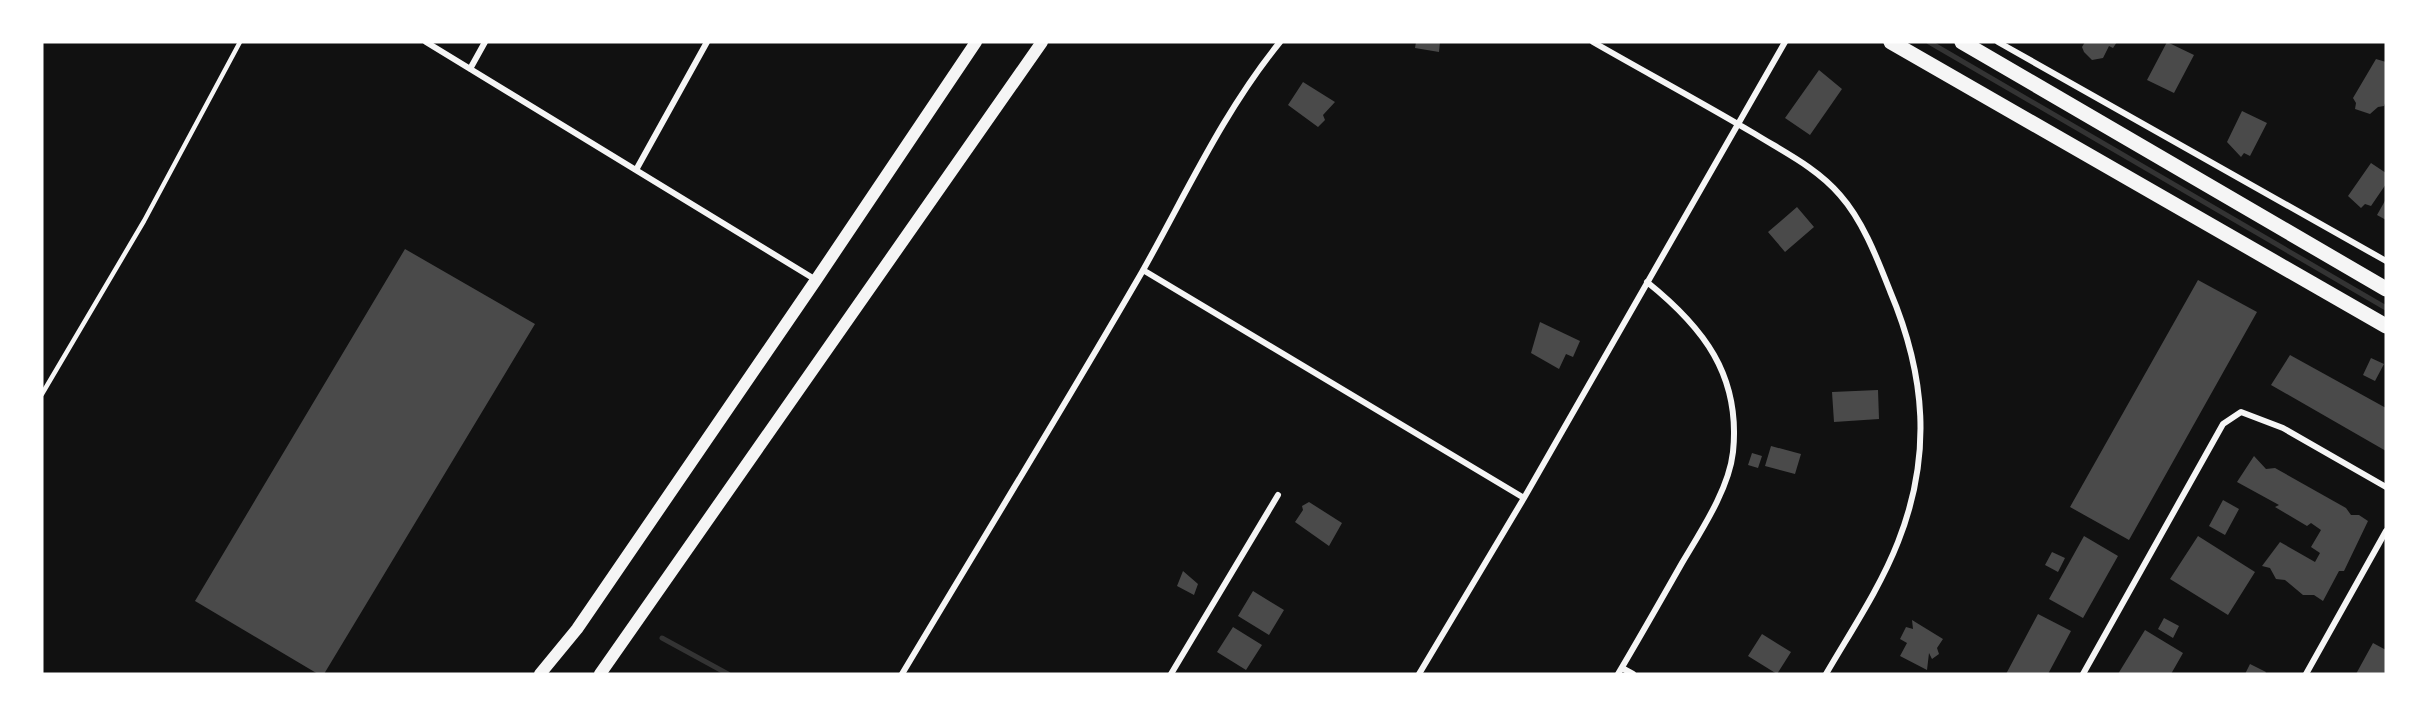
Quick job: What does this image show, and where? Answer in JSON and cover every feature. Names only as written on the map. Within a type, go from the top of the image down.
[{"type":"main road","points":[[540,674],[577,629],[976,42]]},
{"type":"main road","points":[[600,674],[1042,42]]},
{"type":"main road","points":[[1891,42],[2386,326]]},
{"type":"main road","points":[[1962,42],[2386,290]]},
{"type":"street","points":[[426,42],[816,280]]},
{"type":"street","points":[[470,69],[485,42]]},
{"type":"street","points":[[636,170],[707,42]]},
{"type":"street","points":[[902,674],[1143,270],[1192,178],[1255,73],[1280,42]]},
{"type":"street","points":[[1593,42],[1804,164],[1839,194],[1860,224],[1899,313],[1915,364],[1921,426],[1918,475],[1898,544],[1826,674]]},
{"type":"street","points":[[1419,674],[1524,498],[1785,42]]},
{"type":"street","points":[[1998,42],[2386,261]]},
{"type":"street","points":[[1143,270],[1524,498]]},
{"type":"street","points":[[1633,674],[1620,671],[1709,517],[1725,481],[1733,453],[1732,406],[1725,378],[1712,351],[1697,328],[1677,306],[1647,282]]},
{"type":"street","points":[[2083,674],[2223,424],[2241,412],[2283,428],[2386,487]]},
{"type":"street","points":[[1171,674],[1278,495]]},
{"type":"street","points":[[2306,674],[2386,531]]},
{"type":"lane","points":[[42,394],[144,221],[240,42]]},
{"type":"building","points":[[1416,42],[1440,42],[1439,52],[1415,48]]},
{"type":"building","points":[[2085,42],[2117,42],[2113,48],[2109,46],[2103,58],[2092,60],[2082,47]]},
{"type":"building","points":[[2167,42],[2194,55],[2174,93],[2147,80]]},
{"type":"building","points":[[2376,59],[2386,62],[2386,101],[2384,106],[2378,107],[2370,114],[2355,109],[2356,103],[2353,98]]},
{"type":"building","points":[[1819,70],[1842,89],[1810,135],[1785,118]]},
{"type":"building","points":[[1303,82],[1335,102],[1323,115],[1325,120],[1318,127],[1288,105]]},
{"type":"building","points":[[2242,111],[2267,123],[2250,156],[2244,153],[2241,157],[2227,142]]},
{"type":"building","points":[[2371,163],[2386,173],[2386,184],[2371,206],[2365,204],[2361,208],[2348,196]]},
{"type":"building","points":[[2386,199],[2386,220],[2377,215]]},
{"type":"building","points":[[1797,207],[1814,227],[1785,252],[1768,232]]},
{"type":"building","points":[[405,249],[535,324],[324,674],[318,674],[195,601]]},
{"type":"building","points":[[2198,280],[2257,312],[2129,540],[2070,507]]},
{"type":"building","points":[[1540,322],[1580,341],[1573,357],[1566,354],[1559,369],[1531,353]]},
{"type":"building","points":[[2290,355],[2386,408],[2386,451],[2271,385]]},
{"type":"building","points":[[2371,358],[2384,364],[2375,381],[2363,375]]},
{"type":"building","points":[[1878,390],[1879,419],[1834,422],[1832,392]]},
{"type":"building","points":[[1771,446],[1801,454],[1795,474],[1765,466]]},
{"type":"building","points":[[1752,453],[1762,456],[1758,468],[1748,465]]},
{"type":"building","points":[[2254,456],[2266,469],[2275,468],[2346,508],[2351,515],[2359,515],[2368,521],[2344,571],[2339,571],[2323,601],[2314,595],[2303,595],[2285,580],[2276,579],[2270,568],[2262,566],[2280,542],[2315,562],[2320,553],[2311,547],[2321,530],[2311,523],[2307,526],[2275,507],[2279,505],[2237,482]]},
{"type":"building","points":[[2223,500],[2239,509],[2225,535],[2209,526]]},
{"type":"building","points":[[1309,502],[1342,523],[1329,546],[1295,522],[1303,510],[1302,506]]},
{"type":"building","points":[[2084,536],[2118,556],[2083,618],[2049,599]]},
{"type":"building","points":[[2198,536],[2255,572],[2228,615],[2170,579]]},
{"type":"building","points":[[2052,552],[2065,558],[2058,572],[2045,565]]},
{"type":"building","points":[[1183,571],[1198,584],[1194,595],[1177,586]]},
{"type":"building","points":[[1253,591],[1284,610],[1269,635],[1238,616]]},
{"type":"building","points":[[2038,614],[2071,631],[2048,674],[2006,674]]},
{"type":"building","points":[[2164,618],[2179,626],[2173,638],[2158,629]]},
{"type":"building","points":[[1912,620],[1943,639],[1937,648],[1939,654],[1932,659],[1929,653],[1927,670],[1900,656],[1907,643],[1900,639],[1906,627],[1913,629]]},
{"type":"building","points":[[1233,627],[1262,645],[1246,670],[1217,652]]},
{"type":"building","points":[[2145,630],[2183,653],[2171,674],[2118,674]]},
{"type":"building","points":[[1762,634],[1791,652],[1777,674],[1748,656]]},
{"type":"building","points":[[2373,643],[2386,650],[2386,674],[2356,674]]},
{"type":"building","points":[[2250,664],[2266,672],[2265,674],[2245,674]]},
{"type":"waterway","points":[[1929,42],[2386,308]]},
{"type":"waterway","points":[[662,638],[728,674]]}]
